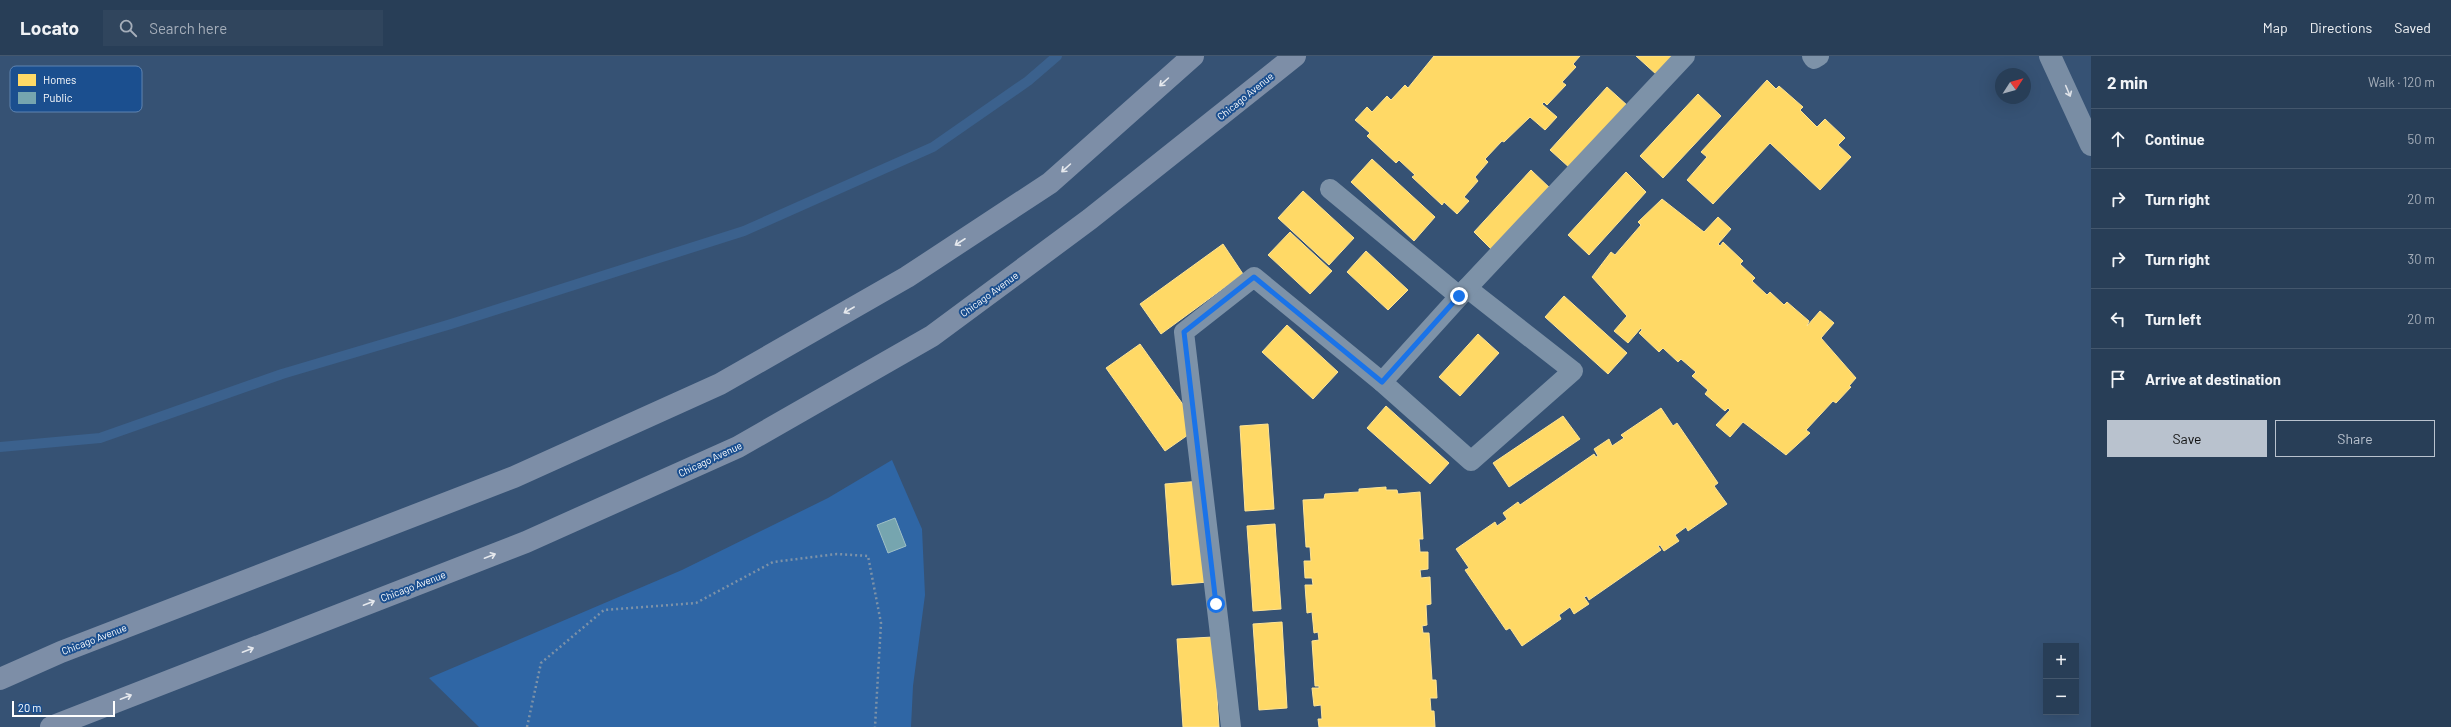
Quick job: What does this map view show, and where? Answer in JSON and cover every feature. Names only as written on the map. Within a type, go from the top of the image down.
[{"type":"main road","name":"Chicago Avenue","points":[[0,679],[61,652],[514,477],[720,384],[907,277],[1050,183],[1193,56]]},
{"type":"main road","name":"Chicago Avenue","points":[[51,727],[526,542],[738,447],[932,336],[1090,219],[1295,56]]},
{"type":"main road","points":[[2050,56],[2091,145]]},
{"type":"lane","points":[[1382,382],[1463,292],[1685,56]]},
{"type":"lane","points":[[1812,56],[1814,59],[1818,56]]},
{"type":"lane","points":[[1231,727],[1184,332],[1254,277],[1382,382],[1471,461],[1573,371],[1463,292],[1330,190]]},
{"type":"path","points":[[527,727],[541,662],[604,610],[696,603],[773,562],[837,554],[868,556],[881,623],[875,727]]},
{"type":"shaded area","points":[[892,460],[922,529],[925,595],[913,686],[911,727],[479,727],[429,678],[682,570],[828,498]]},
{"type":"building: Homes","points":[[1434,56],[1580,56],[1573,64],[1576,67],[1562,82],[1566,85],[1547,105],[1544,102],[1542,104],[1557,117],[1545,130],[1530,117],[1504,142],[1502,141],[1485,159],[1488,162],[1475,177],[1478,181],[1464,197],[1469,201],[1457,214],[1444,202],[1442,205],[1412,177],[1415,175],[1399,160],[1396,163],[1367,136],[1370,133],[1355,120],[1367,107],[1372,112],[1387,96],[1391,100],[1405,85],[1408,88]]},
{"type":"building: Homes","points":[[1636,56],[1674,56],[1657,75]]},
{"type":"building: Homes","points":[[1767,80],[1776,89],[1779,86],[1803,107],[1800,110],[1817,127],[1825,119],[1845,138],[1838,145],[1851,157],[1820,190],[1770,143],[1713,204],[1687,180],[1707,157],[1701,152]]},
{"type":"building: Homes","points":[[1607,87],[1628,106],[1571,169],[1550,150]]},
{"type":"building: Homes","points":[[1698,94],[1721,116],[1663,178],[1640,156]]},
{"type":"building: Homes","points":[[1372,159],[1435,217],[1414,241],[1351,182]]},
{"type":"building: Homes","points":[[1531,170],[1552,190],[1494,252],[1474,232]]},
{"type":"building: Homes","points":[[1626,172],[1646,192],[1589,255],[1568,235]]},
{"type":"building: Homes","points":[[1303,191],[1354,238],[1329,265],[1278,218]]},
{"type":"building: Homes","points":[[1662,199],[1704,232],[1718,217],[1731,229],[1718,244],[1720,246],[1723,242],[1743,261],[1740,264],[1755,278],[1752,281],[1767,295],[1770,292],[1784,305],[1787,302],[1809,321],[1807,326],[1820,311],[1834,323],[1821,338],[1856,378],[1849,386],[1851,387],[1836,403],[1833,401],[1806,430],[1810,433],[1786,455],[1743,422],[1730,437],[1716,425],[1730,410],[1728,408],[1725,411],[1705,394],[1708,390],[1692,376],[1696,372],[1681,359],[1678,362],[1663,348],[1659,352],[1639,333],[1642,330],[1641,328],[1628,343],[1614,331],[1627,316],[1592,277],[1611,252],[1615,255],[1641,225],[1638,222]]},
{"type":"building: Homes","points":[[1290,232],[1332,271],[1310,294],[1268,255]]},
{"type":"building: Homes","points":[[1223,244],[1243,274],[1161,334],[1140,304]]},
{"type":"building: Homes","points":[[1366,251],[1408,290],[1388,310],[1347,272]]},
{"type":"building: Homes","points":[[1564,296],[1627,353],[1608,374],[1545,317]]},
{"type":"building: Homes","points":[[1287,325],[1338,372],[1313,399],[1262,352]]},
{"type":"building: Homes","points":[[1478,334],[1499,353],[1460,396],[1439,377]]},
{"type":"building: Homes","points":[[1140,344],[1194,420],[1195,430],[1165,451],[1106,368]]},
{"type":"building: Homes","points":[[1386,406],[1449,463],[1430,484],[1367,428]]},
{"type":"building: Homes","points":[[1661,408],[1673,426],[1677,423],[1718,483],[1714,486],[1727,504],[1688,531],[1686,527],[1675,535],[1679,541],[1664,551],[1660,545],[1658,546],[1661,550],[1589,600],[1587,596],[1584,597],[1589,604],[1574,614],[1570,607],[1559,615],[1561,619],[1522,646],[1510,628],[1506,630],[1465,570],[1469,568],[1456,549],[1495,522],[1497,526],[1507,519],[1503,513],[1518,502],[1520,505],[1594,454],[1596,457],[1598,456],[1594,449],[1609,439],[1612,446],[1624,438],[1621,435]]},
{"type":"building: Homes","points":[[1563,416],[1580,439],[1509,487],[1493,463]]},
{"type":"building: Homes","points":[[1268,424],[1274,509],[1245,511],[1240,426]]},
{"type":"building: Homes","points":[[1201,481],[1208,582],[1172,585],[1165,484]]},
{"type":"building: Homes","points":[[1386,487],[1386,490],[1397,490],[1398,494],[1420,492],[1423,539],[1419,539],[1420,552],[1428,552],[1428,569],[1420,570],[1421,578],[1430,577],[1431,604],[1426,605],[1427,625],[1422,626],[1423,633],[1429,633],[1432,680],[1436,680],[1437,698],[1430,698],[1431,711],[1434,711],[1435,727],[1319,727],[1318,719],[1322,719],[1321,705],[1314,706],[1312,688],[1319,688],[1319,686],[1315,686],[1312,641],[1319,640],[1318,632],[1314,633],[1312,612],[1307,613],[1305,585],[1313,585],[1312,578],[1305,578],[1304,561],[1311,561],[1310,547],[1306,547],[1303,500],[1324,499],[1325,494],[1359,492],[1359,489]]},
{"type":"building: Homes","points":[[1275,524],[1281,609],[1253,611],[1247,526]]},
{"type":"building: Homes","points":[[1282,622],[1287,708],[1259,710],[1253,624]]},
{"type":"building: Homes","points":[[1213,637],[1219,727],[1183,727],[1177,639]]},
{"type":"building: Public","points":[[895,518],[906,546],[888,553],[877,525]]},
{"type":"waterway","points":[[0,447],[100,438],[282,374],[451,324],[744,231],[933,147],[1028,81],[1057,56]]},
{"type":"route","points":[[1216,604],[1184,332],[1254,277],[1382,382],[1459,296]]}]
